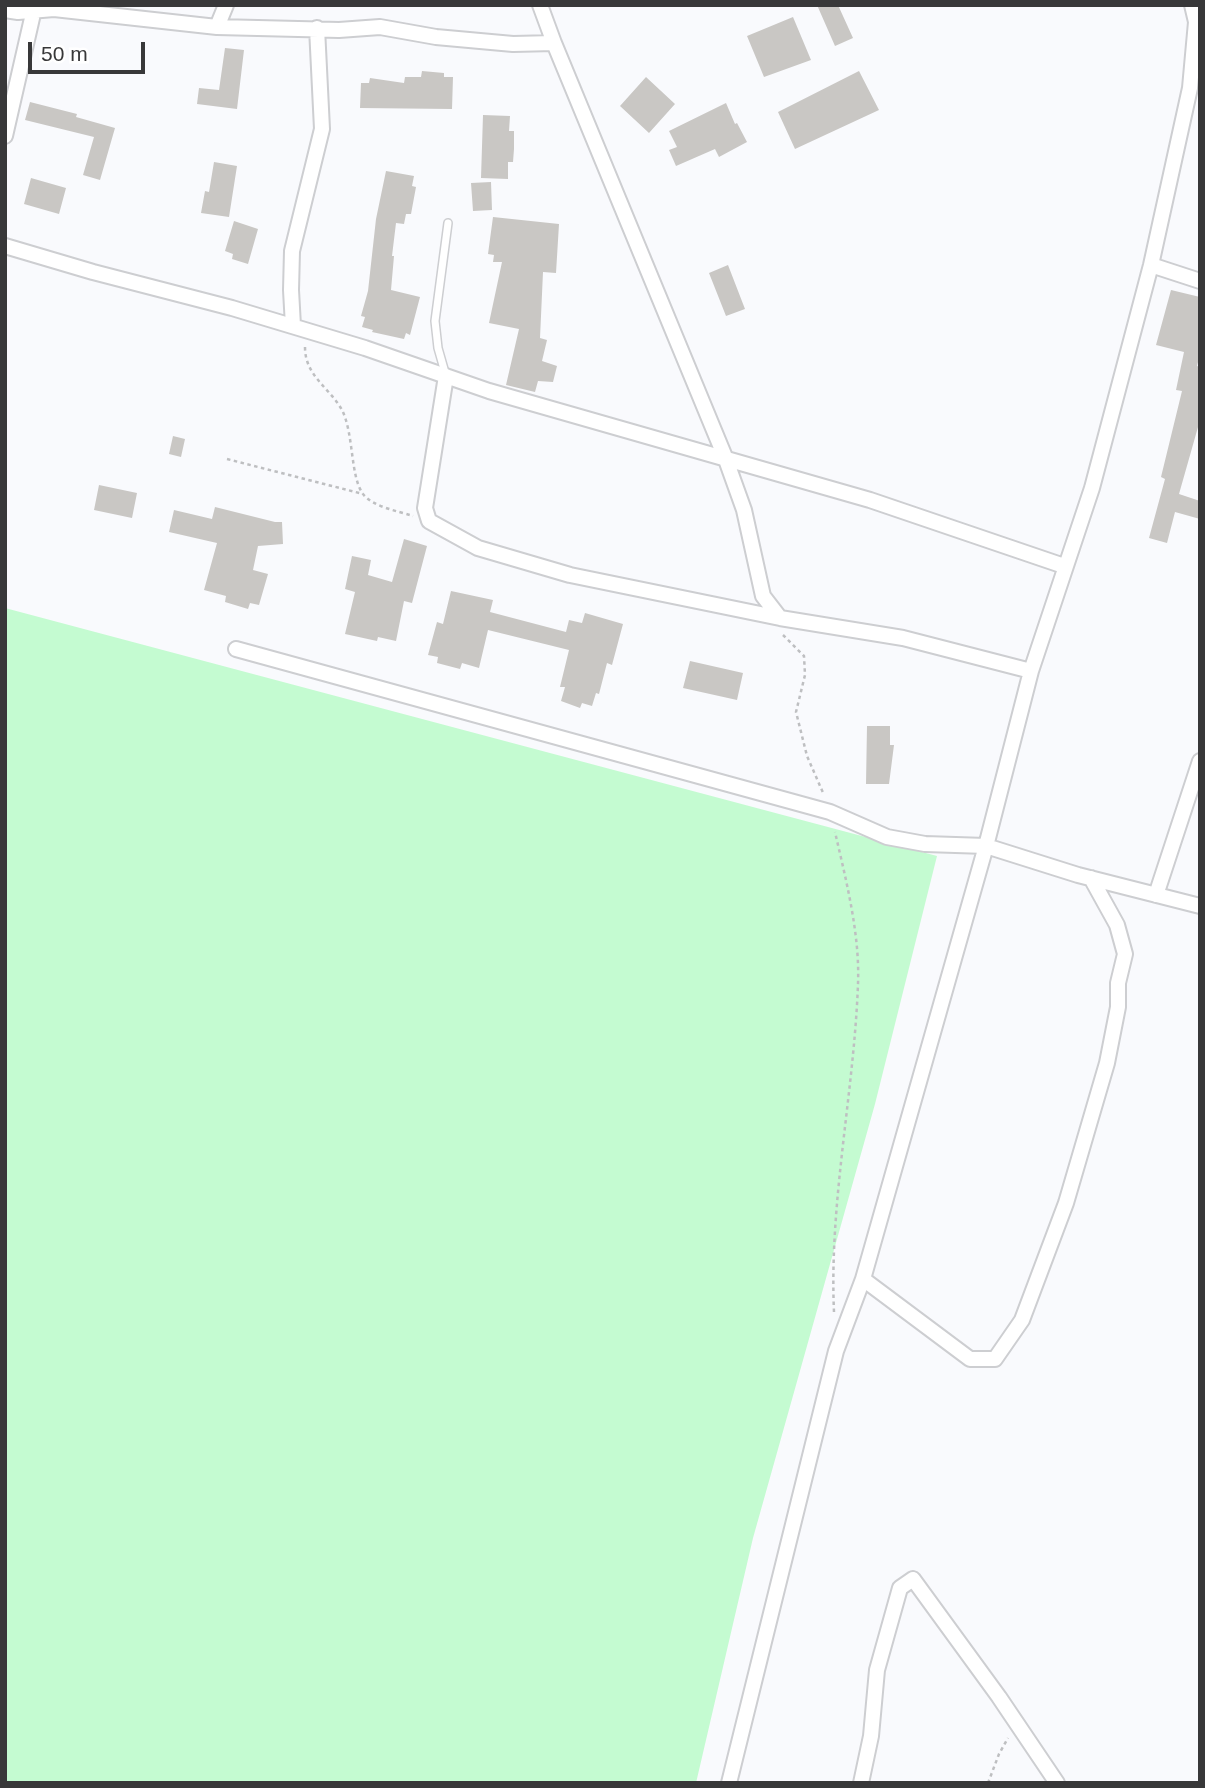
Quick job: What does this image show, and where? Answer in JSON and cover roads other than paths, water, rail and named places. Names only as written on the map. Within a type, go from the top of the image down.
[{"type":"street","points":[[217,27],[226,5]]},
{"type":"street","points":[[540,5],[726,457],[744,510],[763,596],[780,618]]},
{"type":"street","points":[[729,1783],[836,1350],[863,1279],[986,846],[1031,671],[1091,488],[1151,265],[1190,88],[1196,22],[1192,5]]},
{"type":"street","points":[[5,136],[34,7]]},
{"type":"street","points":[[5,10],[18,12],[34,7],[217,27],[339,30],[380,27],[436,37],[513,44],[554,43]]},
{"type":"street","points":[[293,326],[290,290],[292,251],[322,129],[317,28]]},
{"type":"street","points":[[5,246],[293,326],[489,391],[870,500],[1064,566]]},
{"type":"street","points":[[1151,265],[1200,281]]},
{"type":"street","points":[[446,376],[425,508],[429,521],[478,548],[570,575],[780,618],[903,638],[1031,671]]},
{"type":"street","points":[[236,649],[830,812],[887,837],[925,844],[986,846],[1091,878],[1200,906]]},
{"type":"street","points":[[1156,895],[1200,761]]},
{"type":"street","points":[[863,1279],[970,1359],[995,1359],[1022,1320],[1066,1203],[1107,1063],[1118,1007],[1118,983],[1125,954],[1118,925],[1091,878]]},
{"type":"street","points":[[861,1783],[871,1736],[877,1670],[900,1588],[913,1579],[1057,1783]]},
{"type":"lane","points":[[446,376],[438,348],[435,321],[448,223]]}]
